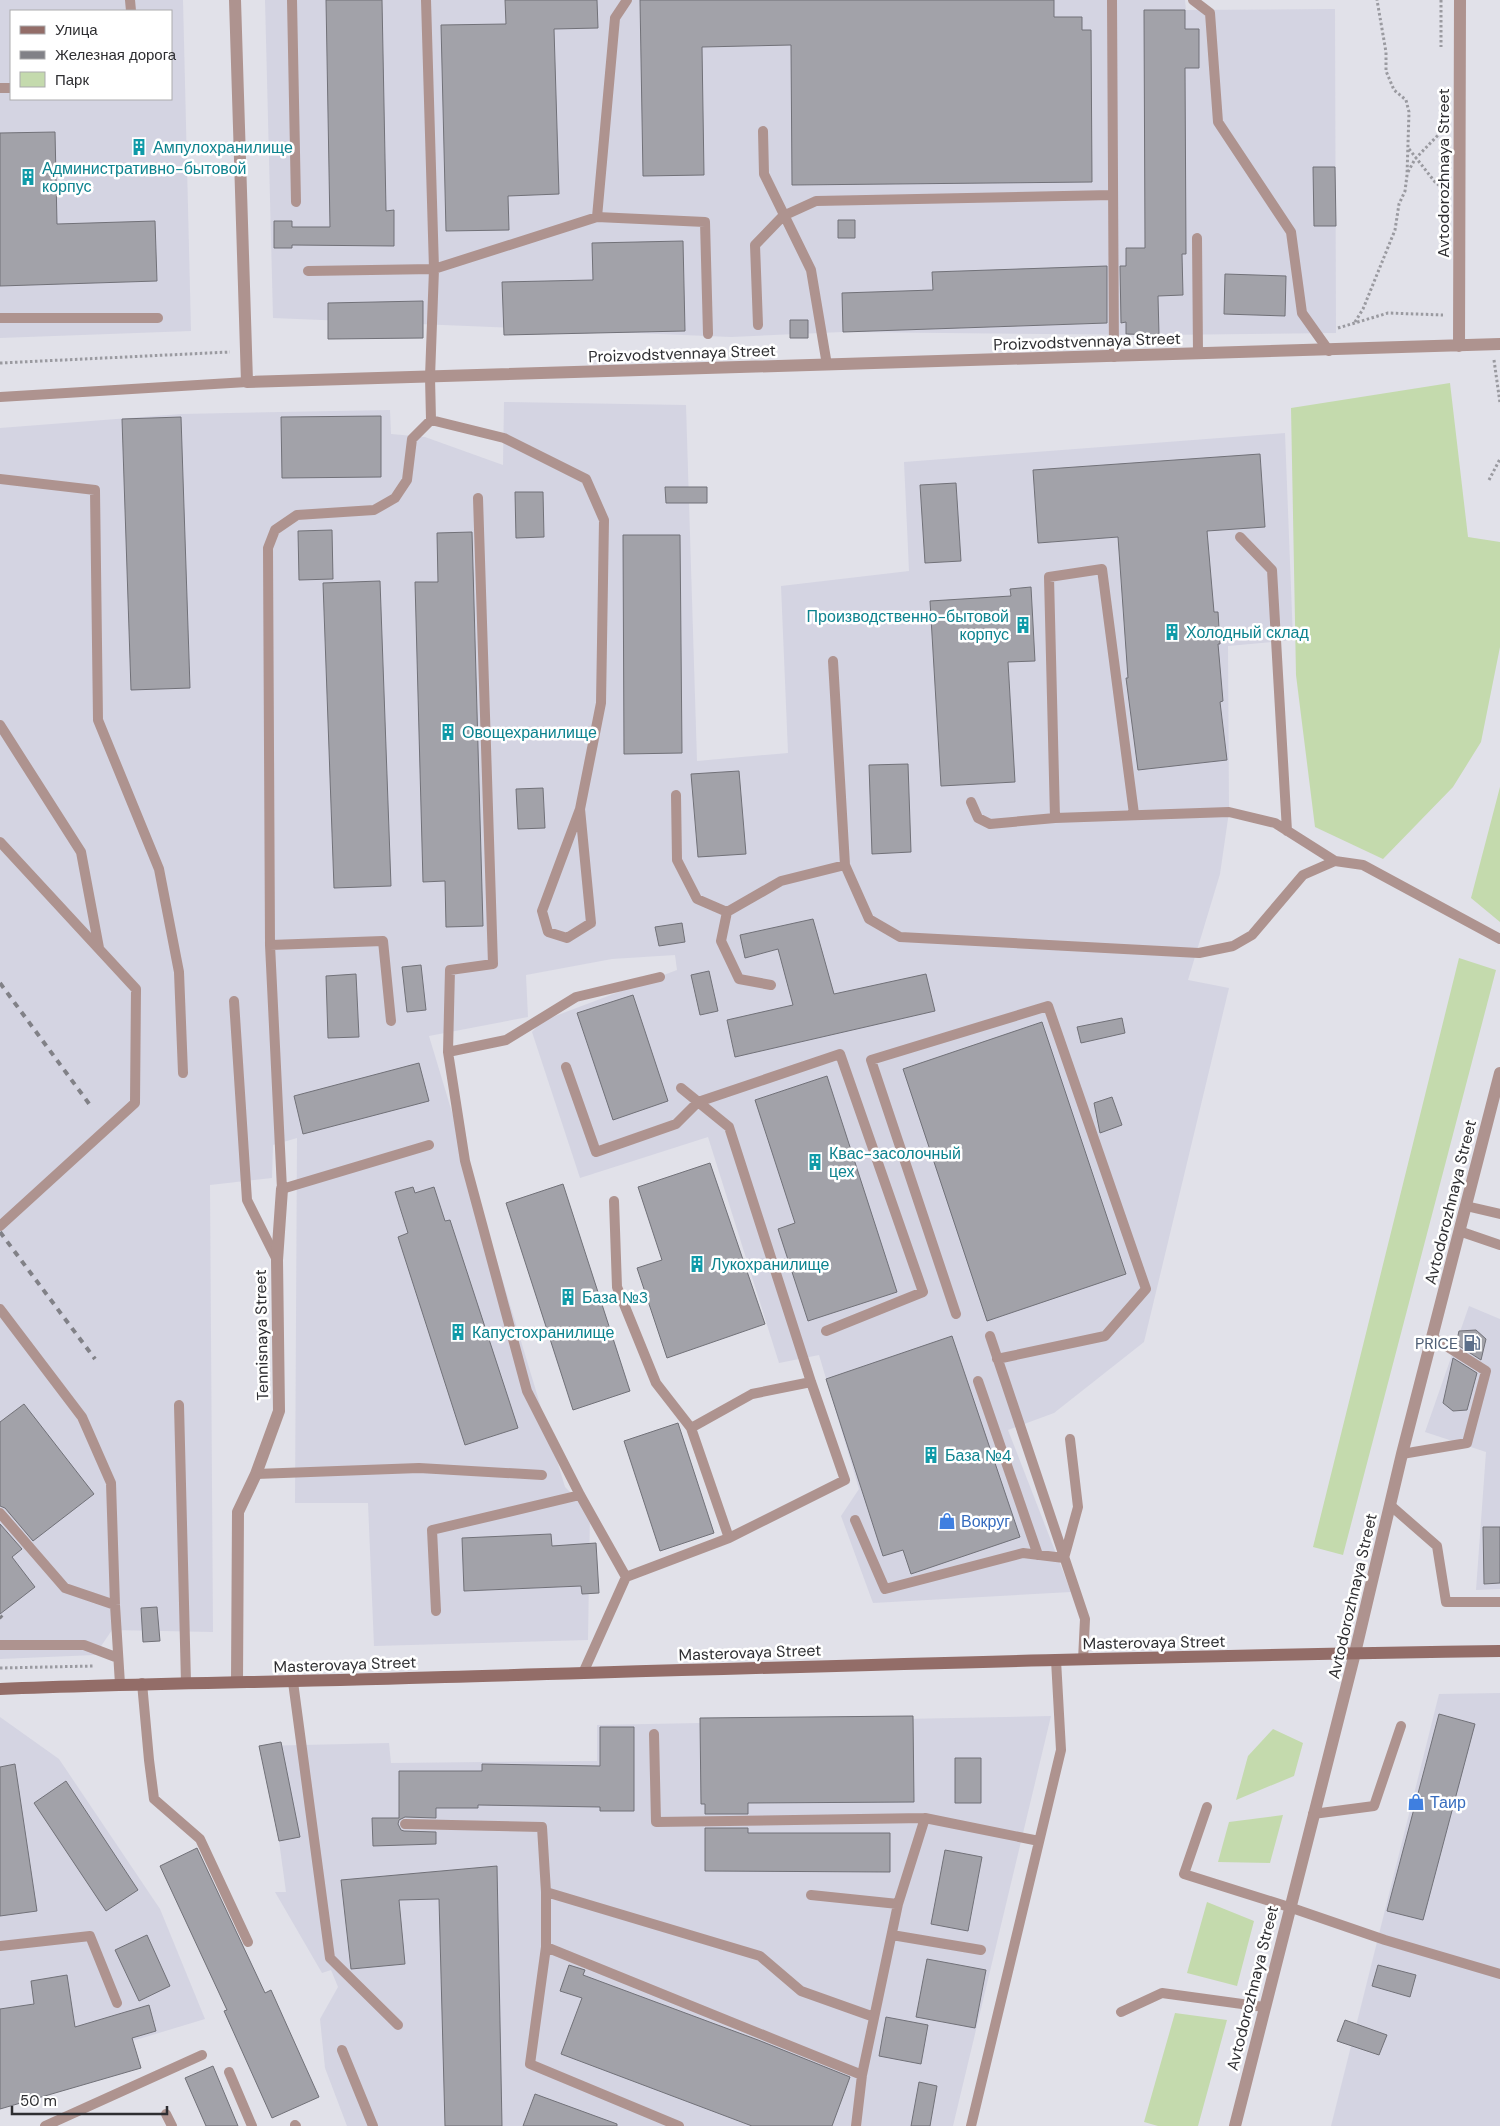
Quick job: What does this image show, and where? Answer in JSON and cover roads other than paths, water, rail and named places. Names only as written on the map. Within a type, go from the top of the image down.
[{"type":"main road","name":"Masterovaya Street","points":[[0,1689],[142,1683],[293,1682],[1056,1660],[1500,1650]]},
{"type":"street","points":[[235,0],[247,382]]},
{"type":"street","name":"Avtodorozhnaya Street","points":[[1459,346],[1460,0]]},
{"type":"street","name":"Proizvodstvennaya Street","points":[[247,382],[1330,351],[1496,344]]},
{"type":"street","name":"Avtodorozhnaya Street","points":[[1235,2126],[1289,1907],[1355,1653],[1402,1454],[1500,1073]]},
{"type":"street","name":"Tennisnaya Street","points":[[237,1682],[238,1512],[256,1474],[279,1411],[277,1260],[282,1189]]},
{"type":"lane","points":[[292,0],[296,202]]},
{"type":"lane","points":[[426,0],[434,269],[430,377],[431,420],[412,440],[407,480],[395,498],[374,510],[297,515],[275,530],[268,548],[270,945],[282,1189],[429,1145]]},
{"type":"lane","points":[[597,217],[615,18],[627,0]]},
{"type":"lane","points":[[1112,0],[1114,357]]},
{"type":"lane","points":[[1194,0],[1210,13],[1218,122],[1291,232],[1302,313],[1330,351]]},
{"type":"lane","points":[[763,131],[764,174],[783,216],[812,270],[827,365]]},
{"type":"lane","points":[[758,325],[755,245],[783,216],[816,201],[1112,195]]},
{"type":"lane","points":[[308,271],[434,269],[597,217],[705,222],[708,334]]},
{"type":"lane","points":[[1197,238],[1198,354]]},
{"type":"lane","points":[[0,318],[158,318]]},
{"type":"lane","points":[[0,397],[247,382]]},
{"type":"lane","points":[[431,420],[504,438],[586,479],[604,520],[601,703],[580,809],[542,911],[548,932],[567,938],[591,923],[580,809]]},
{"type":"lane","points":[[0,479],[94,490],[98,720],[159,869],[178,972],[183,1073]]},
{"type":"lane","points":[[478,498],[494,964],[450,970],[448,1052],[464,1161],[527,1391],[580,1495],[626,1577]]},
{"type":"lane","points":[[1240,536],[1272,570],[1288,831]]},
{"type":"lane","points":[[1055,818],[1049,577],[1102,569],[1134,814]]},
{"type":"lane","points":[[833,661],[845,865],[869,919],[900,938],[1199,953],[1233,946],[1252,935],[1303,875],[1335,861]]},
{"type":"lane","points":[[0,725],[82,852],[99,949]]},
{"type":"lane","points":[[676,794],[677,860],[697,899],[727,912]]},
{"type":"lane","points":[[971,802],[978,818],[990,824],[1134,814],[1229,812],[1275,823],[1335,861],[1363,865],[1500,940]]},
{"type":"lane","points":[[0,842],[136,989],[135,1103],[0,1226]]},
{"type":"lane","points":[[770,985],[739,979],[721,941],[727,912],[781,881],[845,865]]},
{"type":"lane","points":[[270,945],[383,941],[390,1020]]},
{"type":"lane","points":[[448,1052],[506,1040],[576,997],[660,977]]},
{"type":"lane","points":[[234,1001],[247,1200],[277,1260]]},
{"type":"lane","points":[[956,1314],[871,1060],[1048,1006],[1146,1289],[1105,1336],[997,1359]]},
{"type":"lane","points":[[566,1067],[596,1152],[676,1124],[698,1102],[840,1054],[923,1292],[826,1331]]},
{"type":"lane","points":[[583,1673],[626,1577],[728,1538],[844,1480],[729,1127],[681,1088]]},
{"type":"lane","points":[[614,1201],[617,1287],[656,1383],[691,1428],[728,1538]]},
{"type":"lane","points":[[1466,1206],[1500,1214]]},
{"type":"lane","points":[[1459,1231],[1500,1245]]},
{"type":"lane","points":[[0,1309],[82,1417],[111,1484],[120,1684]]},
{"type":"lane","points":[[990,1336],[1085,1619],[1083,1660]]},
{"type":"lane","points":[[1402,1454],[1467,1442],[1486,1371],[1432,1337]]},
{"type":"lane","points":[[978,1380],[1038,1555]]},
{"type":"lane","points":[[691,1428],[752,1394],[811,1382]]},
{"type":"lane","points":[[179,1405],[186,1683]]},
{"type":"lane","points":[[1064,1558],[1078,1508],[1070,1439]]},
{"type":"lane","points":[[256,1474],[419,1468],[542,1475]]},
{"type":"lane","points":[[436,1611],[432,1530],[580,1495]]},
{"type":"lane","points":[[1390,1505],[1437,1546],[1446,1602],[1500,1602]]},
{"type":"lane","points":[[0,1513],[65,1588],[115,1604]]},
{"type":"lane","points":[[855,1520],[885,1589],[1023,1553],[1064,1558]]},
{"type":"lane","points":[[0,1645],[84,1645],[118,1662]]},
{"type":"lane","points":[[971,2126],[1061,1750],[1056,1660]]},
{"type":"lane","points":[[293,1682],[330,1958],[398,2025]]},
{"type":"lane","points":[[142,1683],[154,1799],[200,1839],[248,1942]]},
{"type":"lane","points":[[1313,1814],[1374,1806],[1401,1726]]},
{"type":"lane","points":[[654,1734],[656,1822],[925,1818],[1039,1842]]},
{"type":"lane","points":[[1207,1807],[1184,1874],[1289,1907],[1384,1940],[1500,1974]]},
{"type":"lane","points":[[856,2126],[862,2074],[898,1904],[925,1818]]},
{"type":"lane","points":[[405,1824],[542,1827],[546,1892],[546,1947],[530,2064],[679,2126]]},
{"type":"lane","points":[[546,1892],[760,1956],[801,1991],[874,2017]]},
{"type":"lane","points":[[811,1895],[898,1904]]},
{"type":"lane","points":[[892,1935],[981,1950]]},
{"type":"lane","points":[[0,1946],[90,1936],[117,2003]]},
{"type":"lane","points":[[546,1947],[862,2074]]},
{"type":"lane","points":[[1121,2012],[1162,1993],[1264,2007]]},
{"type":"lane","points":[[342,2050],[373,2126]]},
{"type":"lane","points":[[45,2126],[202,2055]]},
{"type":"lane","points":[[230,2072],[252,2126]]},
{"type":"lane","points":[[166,2114],[172,2126]]},
{"type":"railway","points":[[0,983],[90,1105]]},
{"type":"railway","points":[[0,1232],[95,1359]]},
{"type":"place","name":"Ампулохранилище","points":[[139,147]]},
{"type":"place","name":"Административно-бытовой корпус","points":[[28,177]]},
{"type":"place","name":"Производственно-бытовой корпус","points":[[1023,625]]},
{"type":"place","name":"Холодный склад","points":[[1172,632]]},
{"type":"place","name":"Овощехранилище","points":[[448,732]]},
{"type":"place","name":"Квас-засолочный цех","points":[[815,1162]]},
{"type":"place","name":"Лукохранилище","points":[[697,1264]]},
{"type":"place","name":"База №3","points":[[568,1297]]},
{"type":"place","name":"Капустохранилище","points":[[458,1332]]},
{"type":"place","name":"PRICE","points":[[1472,1343]]},
{"type":"place","name":"База №4","points":[[931,1455]]},
{"type":"place","name":"Вокруг","points":[[947,1521]]},
{"type":"place","name":"Таир","points":[[1416,1802]]}]
